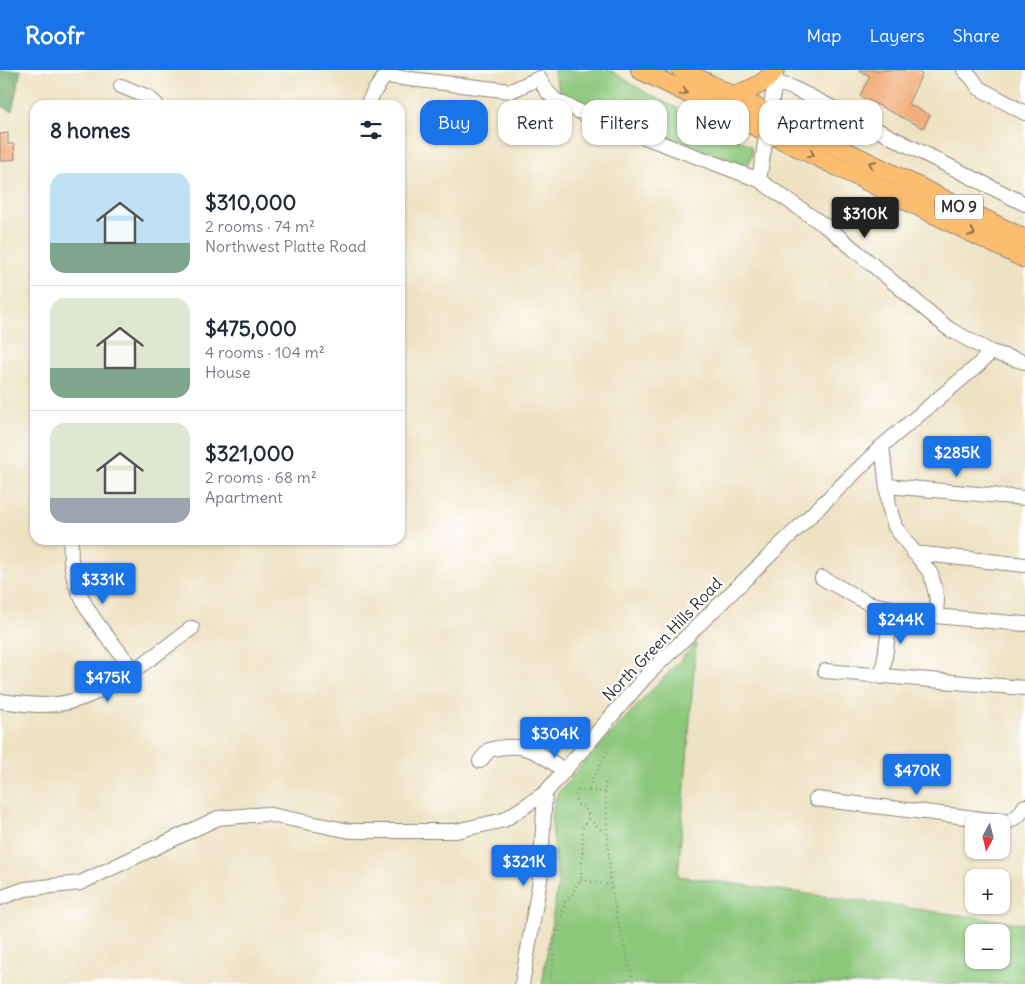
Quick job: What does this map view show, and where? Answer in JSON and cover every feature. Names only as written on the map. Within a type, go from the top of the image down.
[{"type":"main road","name":"MO 9","points":[[640,70],[759,128]]},
{"type":"main road","name":"MO 9","points":[[681,70],[759,108]]},
{"type":"main road","points":[[732,95],[748,91],[775,74]]},
{"type":"main road","name":"MO 9","points":[[796,145],[999,236],[1025,239]]},
{"type":"main road","name":"MO 9","points":[[828,145],[999,236],[1025,259]]},
{"type":"street","points":[[964,70],[979,88],[1025,113]]},
{"type":"street","points":[[772,100],[775,74]]},
{"type":"street","points":[[775,74],[793,88],[1025,204]]},
{"type":"street","points":[[370,100],[385,76],[511,91],[539,78],[555,100],[591,117],[759,180],[831,230],[950,329],[977,346],[1025,362]]},
{"type":"street","points":[[121,86],[151,100]]},
{"type":"street","points":[[759,180],[765,145]]},
{"type":"street","name":"North Green Hills Road","points":[[0,898],[25,889],[80,883],[218,818],[266,814],[350,831],[456,831],[504,820],[545,792],[646,676],[882,446],[991,352]]},
{"type":"street","points":[[882,446],[889,506],[895,527],[931,574],[937,599],[936,616]]},
{"type":"street","points":[[886,486],[1025,498]]},
{"type":"street","points":[[71,545],[70,555],[75,582],[82,599],[133,669]]},
{"type":"street","points":[[914,553],[1025,565]]},
{"type":"street","points":[[822,578],[868,603],[936,616],[1025,624]]},
{"type":"street","points":[[882,677],[892,608]]},
{"type":"street","points":[[0,701],[38,706],[59,704],[84,698],[106,687],[192,628]]},
{"type":"street","points":[[825,671],[1025,688]]},
{"type":"street","points":[[480,761],[489,750],[513,746],[535,751],[548,758],[564,771]]},
{"type":"street","points":[[522,984],[540,880],[545,792]]},
{"type":"street","points":[[816,799],[1008,822],[1019,815],[1025,806]]},
{"type":"path","points":[[589,790],[592,780],[609,749]]},
{"type":"path","points":[[605,783],[611,885],[634,984]]},
{"type":"path","points":[[605,792],[578,791],[575,797],[578,804],[584,806],[589,819],[608,836]]},
{"type":"path","points":[[554,984],[550,977],[553,964],[554,941],[559,930],[565,902],[573,894],[575,887],[581,880],[582,830],[589,819]]},
{"type":"path","points":[[581,880],[611,885]]},
{"type":"green space","points":[[0,70],[21,70],[12,111],[0,105]]},
{"type":"green space","points":[[553,70],[610,70],[661,100],[582,100],[582,104],[561,96]]},
{"type":"green space","points":[[667,103],[677,108],[677,140],[667,136]]},
{"type":"green space","points":[[690,145],[749,145],[751,146],[752,156],[748,164],[742,165]]},
{"type":"green space","points":[[696,643],[678,876],[1025,924],[1025,984],[542,984],[558,883],[551,815],[557,794],[586,760]]},
{"type":"building","points":[[858,70],[914,70],[922,74],[908,104],[930,115],[923,128],[882,107],[882,100],[868,100],[860,96],[870,76]]},
{"type":"building","points":[[8,133],[8,144],[14,144],[15,159],[0,161],[0,134]]}]
